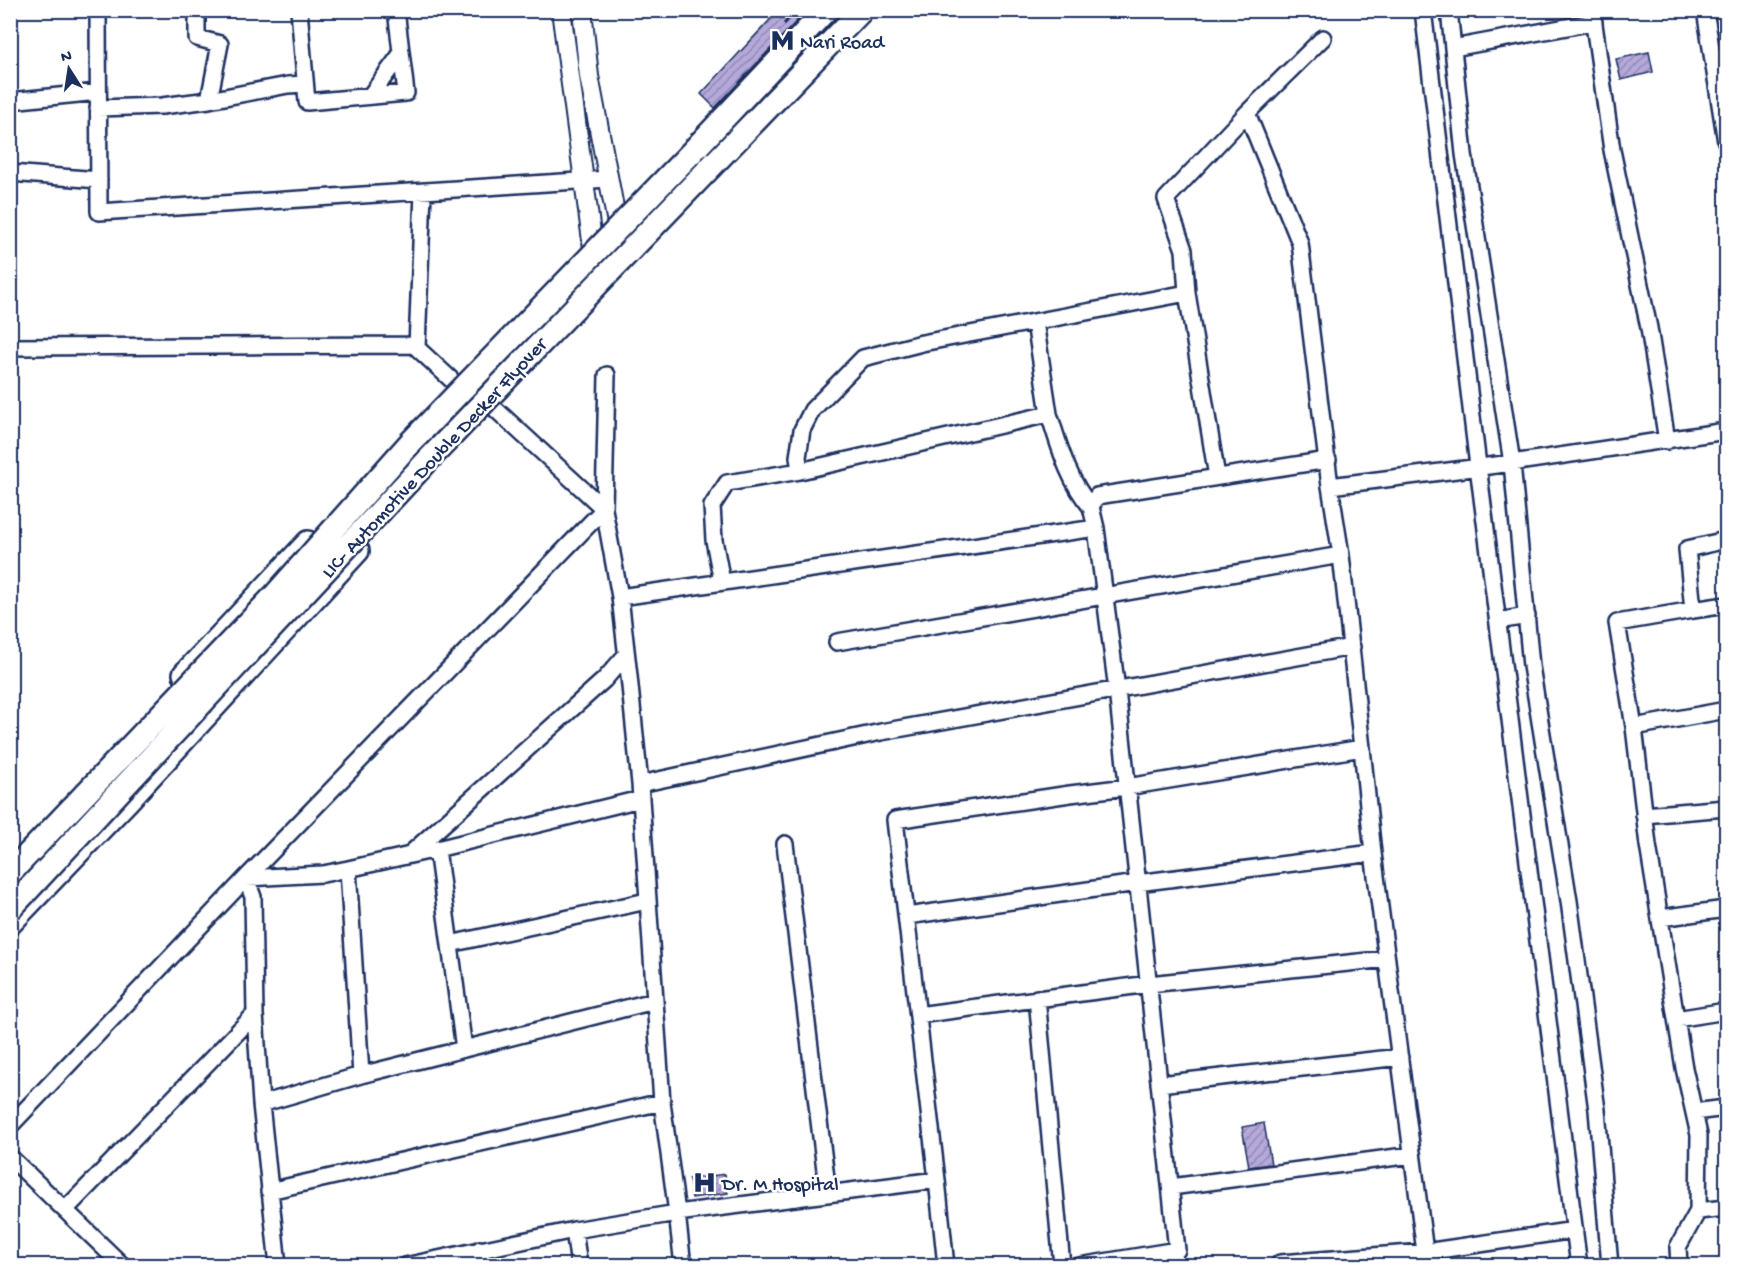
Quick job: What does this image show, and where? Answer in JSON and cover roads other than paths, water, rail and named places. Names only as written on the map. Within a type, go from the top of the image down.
[{"type":"main road","points":[[10,858],[456,384],[819,10]]},
{"type":"main road","name":"LIC- Automotive Double Decker Flyover","points":[[10,873],[276,594],[410,443],[826,10]]},
{"type":"main road","name":"LIC- Automotive Double Decker Flyover","points":[[10,909],[429,459],[862,10]]},
{"type":"main road","points":[[10,924],[128,801],[492,406],[874,10]]},
{"type":"street","points":[[98,10],[99,212],[608,179]]},
{"type":"street","points":[[197,10],[197,39],[220,44],[209,100]]},
{"type":"street","points":[[299,10],[307,102],[406,93],[396,10]]},
{"type":"street","points":[[561,10],[599,294]]},
{"type":"street","points":[[582,10],[589,76],[625,267]]},
{"type":"street","points":[[1423,10],[1478,466],[1580,1266]]},
{"type":"street","points":[[1449,10],[1464,154],[1512,463],[1531,666],[1569,901],[1597,1110],[1610,1266]]},
{"type":"street","points":[[1705,10],[1726,142]]},
{"type":"street","points":[[1453,48],[1593,16],[1612,150],[1649,328],[1666,441]]},
{"type":"street","points":[[1217,477],[1187,293],[1184,250],[1166,199],[1323,38]]},
{"type":"street","points":[[370,96],[401,54]]},
{"type":"street","points":[[98,108],[162,106],[305,84]]},
{"type":"street","points":[[10,101],[98,92]]},
{"type":"street","points":[[1247,114],[1300,243],[1330,486],[1341,555],[1373,853],[1425,1252]]},
{"type":"street","points":[[10,173],[99,180]]},
{"type":"street","points":[[423,192],[416,345],[418,350],[456,384],[492,406],[604,509]]},
{"type":"street","points":[[800,471],[798,457],[802,430],[812,411],[863,358],[922,343],[1187,293]]},
{"type":"street","points":[[1035,322],[1049,414],[1067,470],[1079,493],[1091,507],[1096,528],[1117,690],[1177,1250],[1079,1266]]},
{"type":"street","points":[[10,347],[416,345]]},
{"type":"street","points":[[607,375],[604,509],[620,597],[640,792],[662,1102],[683,1266]]},
{"type":"street","points":[[722,582],[714,540],[712,506],[728,483],[800,471],[1049,414]]},
{"type":"street","points":[[1330,486],[1512,463],[1726,431]]},
{"type":"street","points":[[1091,507],[1097,496],[1328,460]]},
{"type":"street","points":[[10,1126],[246,878],[604,509]]},
{"type":"street","points":[[620,597],[1096,528]]},
{"type":"street","points":[[1693,610],[1687,549],[1726,540]]},
{"type":"street","points":[[837,642],[1341,555]]},
{"type":"street","points":[[1679,1266],[1678,1247],[1698,1211],[1699,1136],[1676,1019],[1617,623],[1726,605]]},
{"type":"street","points":[[1498,621],[1527,616]]},
{"type":"street","points":[[246,878],[323,873],[437,849],[640,792],[881,732],[1352,647]]},
{"type":"street","points":[[410,855],[604,680],[626,655]]},
{"type":"street","points":[[1634,727],[1726,710]]},
{"type":"street","points":[[946,1266],[938,1180],[895,820],[1070,794],[1127,788],[1362,748]]},
{"type":"street","points":[[1644,815],[1726,808]]},
{"type":"street","points":[[785,844],[828,1194]]},
{"type":"street","points":[[437,849],[464,1049]]},
{"type":"street","points":[[907,916],[1137,882],[1373,853]]},
{"type":"street","points":[[348,869],[362,1075]]},
{"type":"street","points":[[246,878],[253,897],[255,1014],[261,1104],[278,1266]]},
{"type":"street","points":[[450,944],[647,902]]},
{"type":"street","points":[[1660,918],[1726,909]]},
{"type":"street","points":[[918,1015],[1149,984],[1387,959]]},
{"type":"street","points":[[1037,998],[1062,1266]]},
{"type":"street","points":[[261,1104],[362,1075],[654,1000]]},
{"type":"street","points":[[1676,1019],[1726,1011]]},
{"type":"street","points":[[66,1209],[255,1014]]},
{"type":"street","points":[[1160,1084],[1400,1057]]},
{"type":"street","points":[[269,1191],[662,1102]]},
{"type":"street","points":[[1694,1112],[1726,1108]]},
{"type":"street","points":[[1171,1187],[1412,1155]]},
{"type":"street","points":[[10,1157],[123,1266]]},
{"type":"street","points":[[405,1266],[574,1230],[677,1213],[938,1180]]},
{"type":"street","points":[[1698,1211],[1726,1208]]},
{"type":"street","points":[[574,1230],[579,1266]]},
{"type":"street","points":[[1280,1263],[1425,1252],[1575,1230]]},
{"type":"street","points":[[480,1249],[482,1266]]},
{"type":"railway","points":[[10,882],[217,663],[408,452],[518,335],[658,197],[834,10]]},
{"type":"railway","points":[[10,897],[224,670],[415,459],[525,342],[665,204],[848,10]]},
{"type":"place","name":"Nari Road","points":[[782,41]]},
{"type":"place","name":"Dr. M Hospital","points":[[704,1183]]}]
